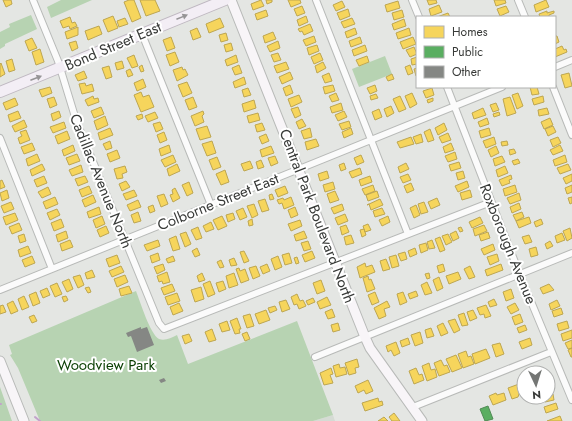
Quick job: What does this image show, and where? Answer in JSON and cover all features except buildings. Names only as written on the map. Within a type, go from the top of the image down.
[{"type":"main road","name":"Bond Street East","points":[[0,92],[60,69],[226,0]]},
{"type":"street","name":"Cadillac Avenue North","points":[[33,0],[60,69],[76,120],[124,240],[161,326],[164,329],[169,329],[491,202]]},
{"type":"street","name":"Central Park Boulevard North","points":[[231,0],[299,169],[364,337],[370,348],[422,421]]},
{"type":"street","points":[[316,0],[408,234]]},
{"type":"street","points":[[412,0],[419,16]]},
{"type":"street","points":[[518,0],[525,16]]},
{"type":"street","points":[[142,34],[211,205]]},
{"type":"street","points":[[556,67],[572,60]]},
{"type":"street","name":"Roxborough Avenue","points":[[447,88],[520,275],[572,400]]},
{"type":"street","name":"Colborne Street East","points":[[0,290],[500,88]]},
{"type":"street","points":[[554,88],[572,135]]},
{"type":"street","points":[[0,138],[52,269]]},
{"type":"street","points":[[315,356],[572,253]]},
{"type":"street","points":[[413,407],[551,352]]},
{"type":"street","points":[[0,361],[24,421]]},
{"type":"shaded area","points":[[333,415],[335,421],[313,421]]},
{"type":"green space","points":[[61,0],[92,0],[51,18],[47,7]]},
{"type":"green space","points":[[31,15],[37,29],[5,44],[5,46],[0,49],[0,32],[10,27],[9,24]]},
{"type":"green space","points":[[385,56],[392,74],[359,87],[352,69]]},
{"type":"green space","name":"Woodview Park","points":[[136,291],[152,331],[159,339],[164,340],[177,335],[188,364],[297,321],[333,415],[313,421],[40,421],[18,368],[10,355],[12,354],[9,345]]},
{"type":"green space","points":[[0,387],[12,421],[0,421]]},
{"type":"waterway","points":[[35,417],[40,421]]}]
